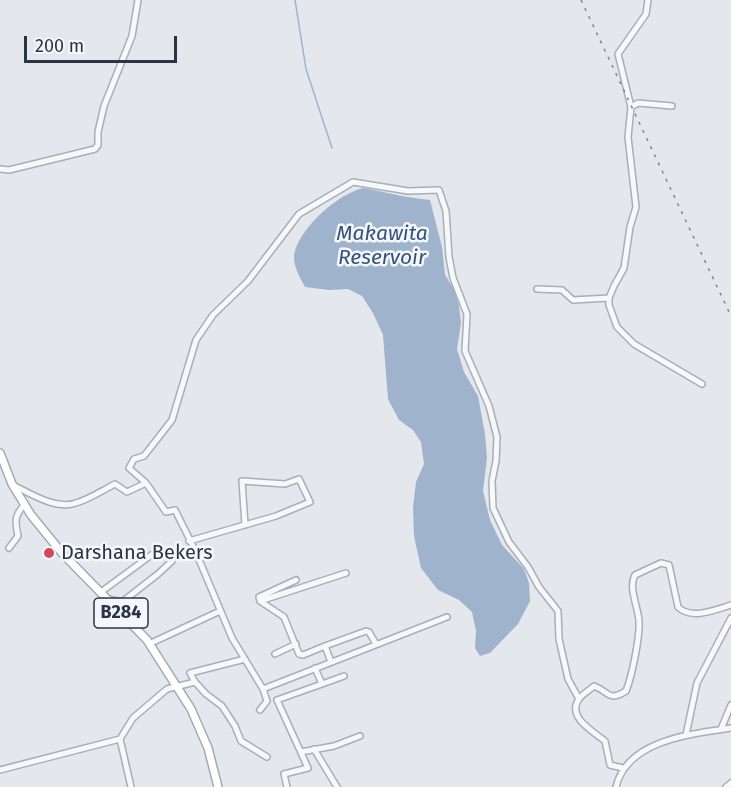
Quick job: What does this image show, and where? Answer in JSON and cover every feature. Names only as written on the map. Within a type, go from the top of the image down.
[{"type":"main road","name":"B284","points":[[0,453],[12,484],[31,515],[62,553],[149,644],[177,686],[191,709],[208,748],[218,787]]},
{"type":"street","points":[[0,169],[9,170],[95,149],[98,145],[98,132],[105,106],[132,36],[138,0]]},
{"type":"street","points":[[648,0],[646,14],[618,54],[631,107],[628,137],[636,207],[630,227],[624,268],[609,298],[613,319],[629,340],[702,384]]},
{"type":"street","points":[[631,107],[638,103],[672,106]]},
{"type":"street","points":[[260,710],[267,700],[263,689],[232,638],[195,550],[175,510],[166,512],[146,483],[129,468],[135,459],[144,456],[172,420],[195,340],[213,315],[248,280],[299,214],[353,182],[408,191],[439,190],[446,211],[449,258],[453,278],[467,314],[465,351],[489,406],[497,438],[492,481],[493,508],[509,542],[528,567],[538,587],[558,611],[559,639],[568,680],[579,699]]},
{"type":"street","points":[[537,289],[562,290],[573,300],[609,298]]},
{"type":"street","points":[[0,478],[8,474]]},
{"type":"street","points":[[189,541],[276,516],[310,502],[298,479],[285,484],[242,481],[244,525]]},
{"type":"street","points":[[12,484],[41,499],[59,504],[75,504],[115,484],[127,492],[146,483]]},
{"type":"street","points":[[9,549],[18,536],[14,520],[25,504]]},
{"type":"street","points":[[101,592],[154,553],[163,550],[187,553],[195,550]]},
{"type":"street","points":[[108,599],[122,602],[172,561],[174,551]]},
{"type":"street","points":[[623,768],[610,765],[605,741],[581,722],[576,708],[579,699],[594,686],[610,697],[618,696],[626,691],[639,631],[632,581],[635,575],[661,563],[669,565],[678,607],[689,614],[708,612],[731,605]]},
{"type":"street","points":[[260,601],[346,573]]},
{"type":"street","points":[[260,601],[259,597],[296,580]]},
{"type":"street","points":[[260,601],[284,617],[299,654],[303,655],[366,631],[376,644]]},
{"type":"street","points":[[149,644],[220,611]]},
{"type":"street","points":[[263,689],[447,616]]},
{"type":"street","points":[[686,735],[697,684],[731,618]]},
{"type":"street","points":[[275,654],[296,644]]},
{"type":"street","points":[[325,646],[331,662]]},
{"type":"street","points":[[244,659],[190,673],[206,694],[222,706],[235,726],[241,741],[267,757]]},
{"type":"street","points":[[315,669],[322,684]]},
{"type":"street","points":[[287,787],[284,774],[308,768],[277,700],[344,676]]},
{"type":"street","points":[[0,770],[120,739],[133,718],[167,689],[195,682]]},
{"type":"street","points":[[721,729],[731,705]]},
{"type":"street","points":[[616,787],[623,768],[630,759],[662,742],[686,735],[731,728]]},
{"type":"street","points":[[301,752],[334,746],[360,736]]},
{"type":"street","points":[[120,739],[131,787]]},
{"type":"street","points":[[314,749],[337,787]]},
{"type":"street","points":[[726,787],[731,783]]},
{"type":"water","name":"Makawita Reservoir","points":[[363,188],[430,200],[442,247],[445,275],[454,289],[459,306],[461,323],[457,349],[464,372],[478,396],[487,458],[483,491],[490,520],[502,545],[524,569],[529,583],[530,601],[518,624],[490,653],[480,656],[475,648],[476,631],[472,612],[459,600],[438,590],[421,568],[414,536],[413,507],[416,482],[424,464],[421,442],[413,430],[399,420],[388,399],[383,335],[373,313],[362,296],[348,289],[329,290],[305,287],[295,265],[295,251],[305,231],[332,204],[353,191]]},
{"type":"waterway","points":[[295,0],[306,69],[332,148]]},
{"type":"railway","points":[[581,0],[731,316]]},
{"type":"place","name":"Darshana Bekers","points":[[49,553]]}]
